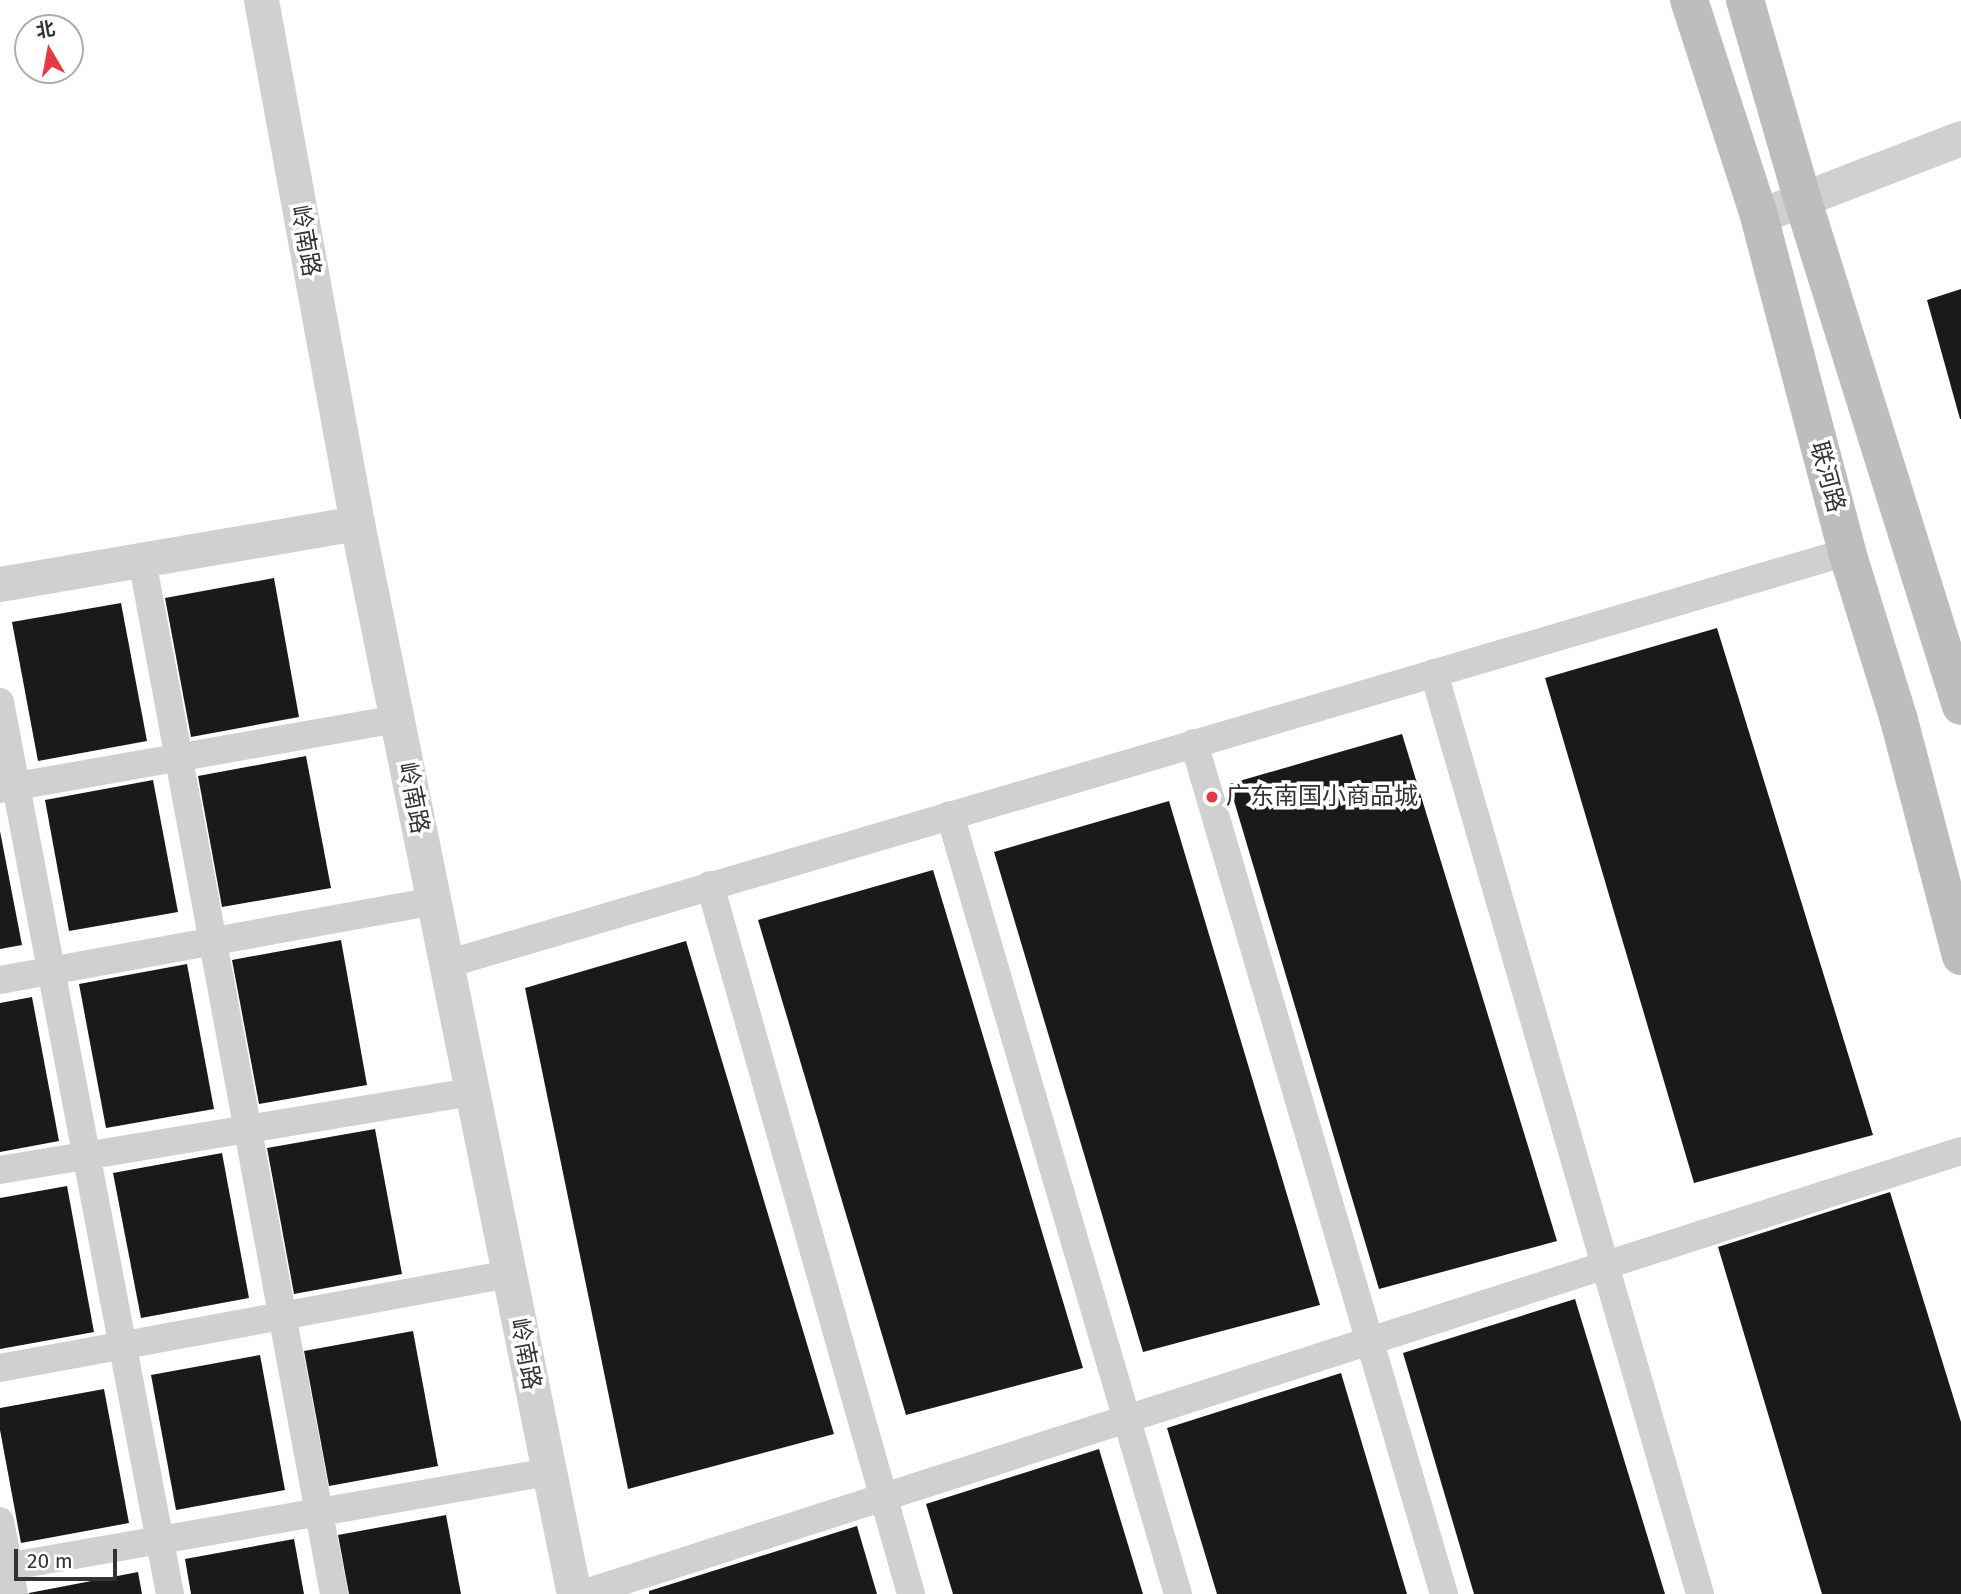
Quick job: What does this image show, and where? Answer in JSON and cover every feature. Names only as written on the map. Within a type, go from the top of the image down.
[{"type":"main road","name":"联河路","points":[[1689,0],[1759,216],[1847,552],[1899,720],[1961,956]]},
{"type":"main road","points":[[1745,0],[1802,198],[1961,705]]},
{"type":"street","name":"岭南路","points":[[261,0],[357,523],[574,1594]]},
{"type":"street","points":[[1759,216],[1961,138]]},
{"type":"street","points":[[0,584],[357,523]]},
{"type":"street","points":[[447,964],[1847,552]]},
{"type":"street","points":[[142,560],[334,1594]]},
{"type":"street","points":[[1434,673],[1700,1594]]},
{"type":"street","points":[[0,702],[8,787],[51,971],[170,1594]]},
{"type":"street","points":[[8,787],[397,719]]},
{"type":"street","points":[[1194,744],[1444,1594]]},
{"type":"street","points":[[950,815],[1178,1594]]},
{"type":"street","points":[[710,885],[911,1594]]},
{"type":"street","points":[[0,980],[434,901]]},
{"type":"street","points":[[0,1170],[472,1092]]},
{"type":"street","points":[[582,1594],[1961,1151]]},
{"type":"street","points":[[0,1368],[509,1274]]},
{"type":"street","points":[[4,1567],[549,1472]]},
{"type":"street","points":[[0,1521],[4,1567],[14,1594]]},
{"type":"building","points":[[1961,289],[1961,419],[1960,419],[1927,300]]},
{"type":"building","points":[[274,578],[299,717],[191,737],[165,598]]},
{"type":"building","points":[[121,603],[147,741],[38,761],[12,622]]},
{"type":"building","points":[[1717,628],[1873,1135],[1694,1183],[1545,678]]},
{"type":"building","points":[[1402,734],[1557,1241],[1379,1289],[1229,784]]},
{"type":"building","points":[[306,756],[331,888],[222,907],[198,776]]},
{"type":"building","points":[[153,780],[178,912],[69,931],[45,800]]},
{"type":"building","points":[[1169,801],[1320,1305],[1143,1352],[994,852]]},
{"type":"building","points":[[0,831],[22,945],[0,949]]},
{"type":"building","points":[[933,870],[1083,1368],[906,1415],[758,920]]},
{"type":"building","points":[[341,940],[367,1085],[259,1104],[232,960]]},
{"type":"building","points":[[686,941],[834,1434],[628,1489],[525,988]]},
{"type":"building","points":[[187,964],[214,1109],[106,1128],[79,984]]},
{"type":"building","points":[[32,997],[59,1141],[0,1152],[0,1003]]},
{"type":"building","points":[[375,1129],[402,1274],[294,1294],[267,1148]]},
{"type":"building","points":[[222,1153],[249,1298],[141,1318],[113,1173]]},
{"type":"building","points":[[67,1186],[94,1332],[0,1349],[0,1198]]},
{"type":"building","points":[[1890,1192],[1961,1422],[1961,1594],[1822,1594],[1718,1247]]},
{"type":"building","points":[[1575,1299],[1665,1594],[1474,1594],[1403,1353]]},
{"type":"building","points":[[413,1331],[438,1466],[329,1486],[304,1351]]},
{"type":"building","points":[[260,1355],[285,1490],[176,1510],[151,1375]]},
{"type":"building","points":[[1341,1373],[1407,1594],[1217,1594],[1167,1428]]},
{"type":"building","points":[[104,1389],[129,1523],[21,1543],[0,1430],[0,1408]]},
{"type":"building","points":[[1099,1449],[1143,1594],[953,1594],[926,1504]]},
{"type":"building","points":[[446,1515],[461,1594],[349,1594],[338,1535]]},
{"type":"building","points":[[857,1526],[877,1594],[649,1594],[649,1591]]},
{"type":"building","points":[[294,1539],[304,1594],[191,1594],[185,1559]]},
{"type":"building","points":[[138,1572],[142,1594],[29,1594],[29,1593]]},
{"type":"place","name":"广东南国小商品城","points":[[1212,797]]}]
